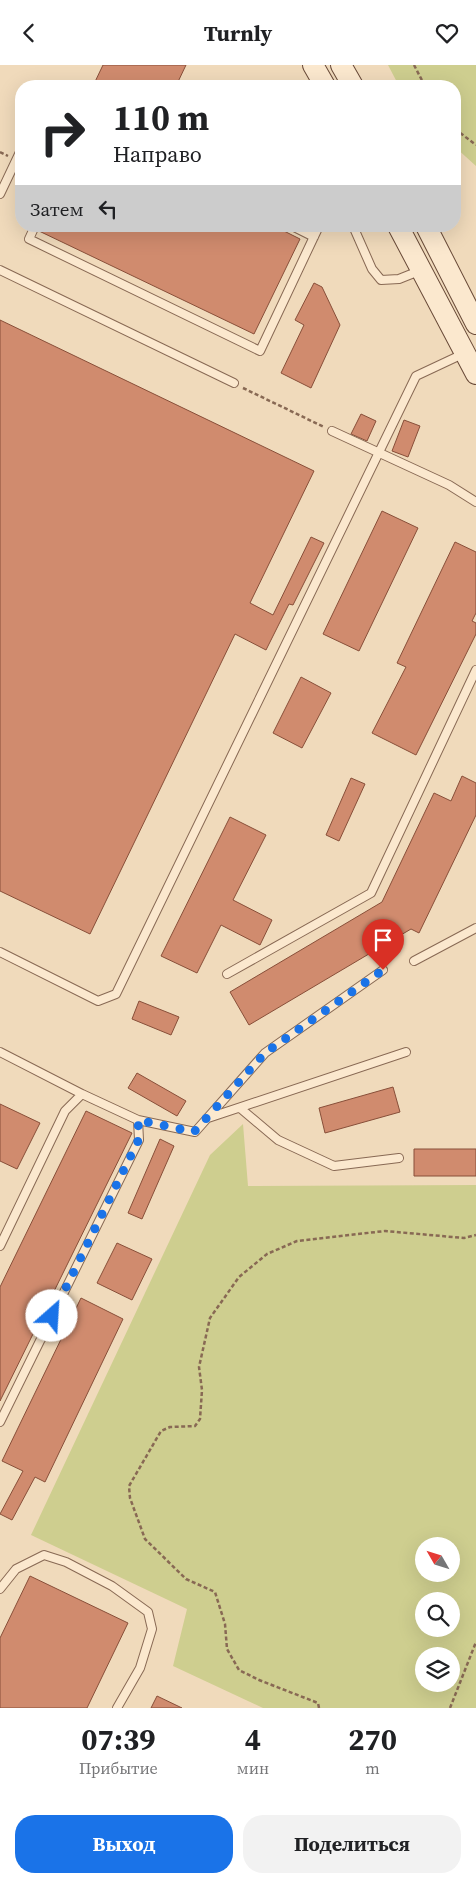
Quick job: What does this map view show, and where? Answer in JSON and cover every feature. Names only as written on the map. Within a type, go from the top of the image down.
[{"type":"main road","points":[[313,65],[322,80]]},
{"type":"main road","points":[[341,65],[350,80]]},
{"type":"main road","points":[[401,232],[476,373]]},
{"type":"main road","points":[[429,232],[476,323]]},
{"type":"lane","points":[[0,194],[15,163]]},
{"type":"lane","points":[[32,232],[29,239],[260,351],[316,232]]},
{"type":"lane","points":[[304,232],[314,237]]},
{"type":"lane","points":[[356,232],[372,269],[380,281],[399,279],[421,270]]},
{"type":"lane","points":[[0,270],[234,383]]},
{"type":"lane","points":[[0,952],[98,1001],[116,994],[416,376],[465,353]]},
{"type":"lane","points":[[332,431],[449,485],[476,502]]},
{"type":"lane","points":[[227,974],[371,893],[476,670]]},
{"type":"lane","points":[[414,961],[476,928]]},
{"type":"lane","points":[[0,1052],[138,1120],[194,1132],[265,1053],[383,970]]},
{"type":"lane","points":[[206,1119],[406,1052]]},
{"type":"lane","points":[[0,1246],[65,1111],[82,1094]]},
{"type":"lane","points":[[240,1107],[278,1139],[334,1165],[399,1158]]},
{"type":"lane","points":[[0,1422],[139,1139],[138,1120]]},
{"type":"lane","points":[[0,1589],[16,1569],[44,1555],[66,1562],[112,1586],[148,1612],[152,1629],[140,1669],[118,1708]]},
{"type":"path","points":[[414,65],[422,80]]},
{"type":"path","points":[[461,134],[476,145]]},
{"type":"path","points":[[234,383],[332,431]]},
{"type":"path","points":[[319,1708],[318,1703],[260,1681],[239,1670],[226,1649],[225,1624],[215,1592],[186,1579],[145,1539],[130,1498],[130,1486],[161,1431],[170,1427],[195,1426],[200,1419],[202,1389],[199,1367],[210,1318],[239,1277],[266,1254],[297,1241],[385,1231],[464,1237],[476,1235]]},
{"type":"path","points":[[450,1708],[476,1642]]},
{"type":"green space","points":[[388,65],[476,65],[476,166],[461,152],[461,80],[396,80]]},
{"type":"green space","points":[[243,1124],[248,1186],[476,1185],[476,1708],[263,1708],[173,1666],[187,1609],[31,1535],[210,1155]]},
{"type":"building","points":[[103,65],[186,65],[179,80],[96,80]]},
{"type":"building","points":[[41,232],[286,232],[300,239],[254,334]]},
{"type":"building","points":[[314,283],[322,287],[340,325],[311,388],[281,373],[304,325],[295,320]]},
{"type":"building","points":[[0,320],[314,471],[250,603],[273,615],[311,537],[324,543],[293,605],[289,604],[266,650],[235,634],[90,934],[0,891]]},
{"type":"building","points":[[361,414],[376,421],[367,441],[351,434]]},
{"type":"building","points":[[404,420],[420,426],[408,457],[392,451]]},
{"type":"building","points":[[382,511],[418,528],[359,651],[323,634]]},
{"type":"building","points":[[455,542],[476,552],[476,613],[472,621],[476,623],[476,634],[416,755],[372,733],[406,667],[397,663]]},
{"type":"building","points":[[301,677],[331,693],[302,748],[273,733]]},
{"type":"building","points":[[462,776],[476,783],[476,815],[419,933],[411,929],[249,1025],[230,992],[382,902],[434,793],[451,801]]},
{"type":"building","points":[[351,778],[365,784],[339,841],[326,835]]},
{"type":"building","points":[[230,817],[266,835],[233,900],[272,920],[260,945],[221,925],[197,973],[161,956]]},
{"type":"building","points":[[139,1001],[179,1017],[171,1035],[132,1019]]},
{"type":"building","points":[[137,1073],[186,1101],[177,1116],[128,1088]]},
{"type":"building","points":[[393,1087],[400,1112],[325,1133],[319,1108]]},
{"type":"building","points":[[0,1104],[40,1123],[17,1169],[0,1161]]},
{"type":"building","points":[[86,1111],[132,1133],[0,1401],[0,1287]]},
{"type":"building","points":[[160,1139],[174,1146],[142,1219],[128,1213]]},
{"type":"building","points":[[414,1149],[476,1149],[476,1176],[414,1176]]},
{"type":"building","points":[[117,1243],[152,1259],[132,1300],[97,1283]]},
{"type":"building","points":[[81,1298],[123,1319],[45,1482],[35,1477],[12,1520],[0,1514],[23,1471],[2,1461]]},
{"type":"building","points":[[30,1576],[128,1623],[87,1708],[0,1708],[0,1638]]},
{"type":"building","points":[[157,1696],[182,1708],[151,1708]]},
{"type":"route","points":[[52,1316],[139,1139],[138,1120],[194,1132],[265,1053],[383,970]]}]
